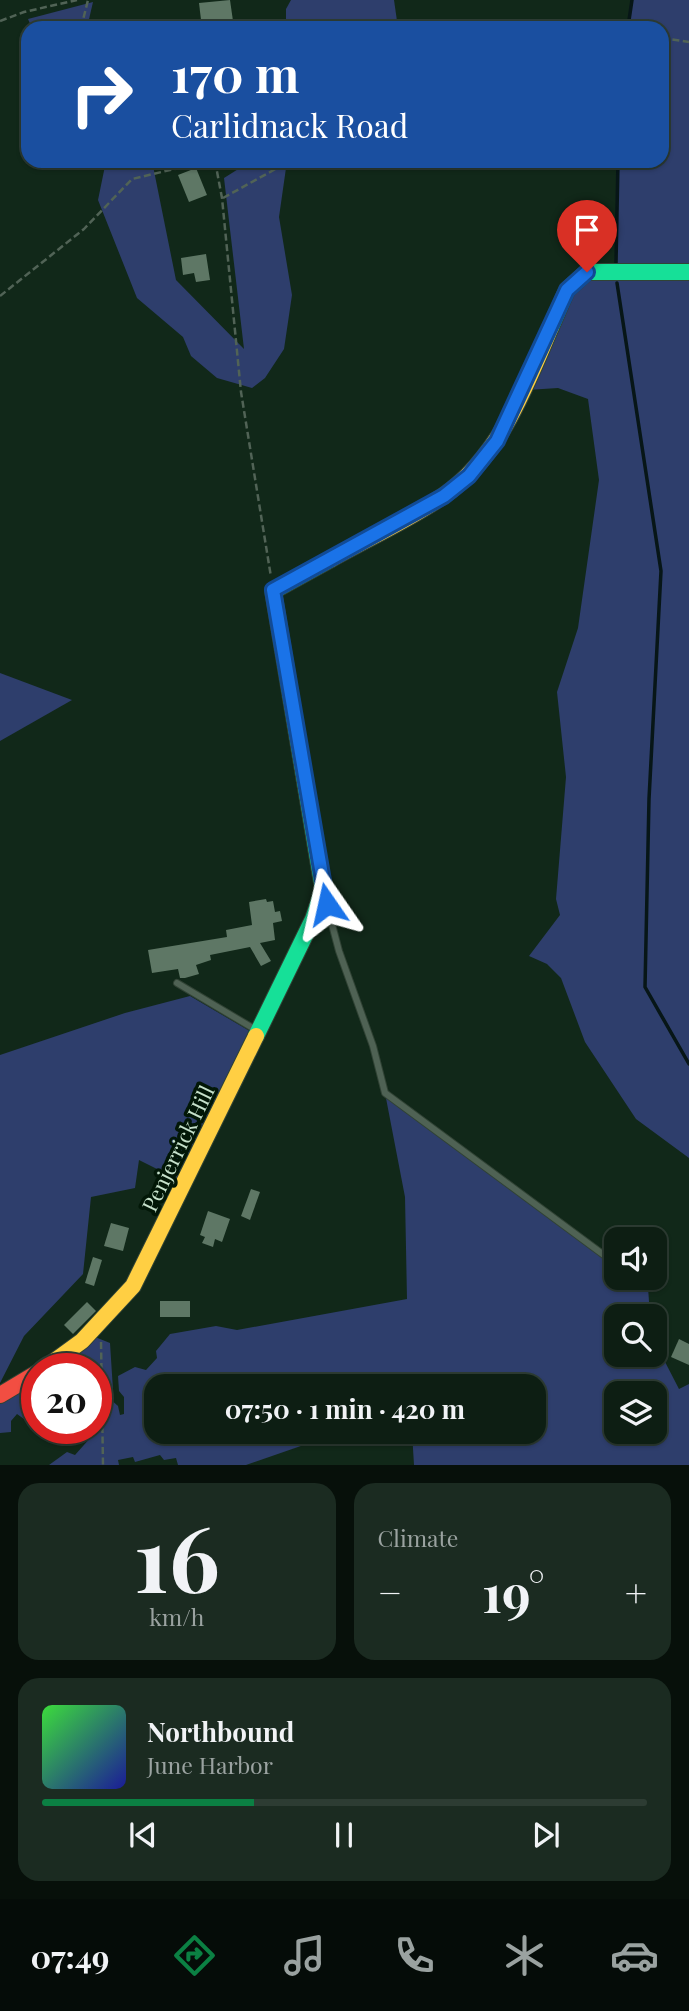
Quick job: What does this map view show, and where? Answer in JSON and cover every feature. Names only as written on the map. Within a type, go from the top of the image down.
[{"type":"street","points":[[323,889],[273,590],[444,496],[469,476],[497,441],[567,290],[587,272],[689,272]]},
{"type":"street","name":"Penjerrick Hill","points":[[69,1353],[102,1324],[133,1286],[313,919],[323,889]]},
{"type":"street","points":[[0,1395],[21,1383]]},
{"type":"lane","points":[[323,889],[339,951],[373,1046],[385,1093],[604,1255]]},
{"type":"lane","points":[[177,983],[258,1031]]},
{"type":"path","points":[[0,21],[77,0]]},
{"type":"path","points":[[83,21],[88,0]]},
{"type":"path","points":[[669,39],[689,42]]},
{"type":"path","points":[[0,296],[84,229],[132,179],[178,168]]},
{"type":"path","points":[[216,168],[222,198],[241,392],[273,590]]},
{"type":"path","points":[[222,198],[277,168]]},
{"type":"path","points":[[102,1324],[103,1465]]},
{"type":"shaded area","points":[[291,0],[394,0],[397,21],[286,21],[286,9]]},
{"type":"shaded area","points":[[632,0],[689,0],[689,263],[616,263],[618,168],[669,168],[669,21],[629,21]]},
{"type":"shaded area","points":[[93,2],[89,21],[28,19]]},
{"type":"shaded area","points":[[105,168],[153,168],[176,280],[244,349],[224,178],[240,168],[286,168],[279,217],[292,295],[284,349],[265,378],[252,388],[217,378],[191,356],[183,337],[137,298],[98,200]]},
{"type":"shaded area","points":[[590,278],[689,278],[689,1158],[636,1119],[585,1042],[561,978],[547,964],[529,956],[560,915],[556,899],[566,777],[557,692],[578,628],[599,480],[588,399],[558,388],[527,390],[571,294]]},
{"type":"shaded area","points":[[0,673],[72,700],[0,741]]},
{"type":"shaded area","points":[[190,996],[253,1033],[181,1181],[139,1160],[135,1188],[91,1197],[83,1274],[24,1336],[0,1383],[0,1055],[125,1013]]},
{"type":"shaded area","points":[[385,1093],[604,1255],[604,1290],[648,1290],[649,1304],[604,1304],[604,1367],[667,1366],[679,1389],[689,1384],[689,1465],[414,1465],[413,1444],[546,1444],[546,1374],[144,1374],[144,1444],[307,1444],[246,1465],[178,1465],[176,1458],[164,1460],[160,1455],[135,1462],[133,1457],[118,1460],[119,1465],[49,1465],[67,1452],[75,1455],[85,1444],[112,1444],[112,1401],[118,1406],[120,1415],[124,1414],[124,1397],[119,1391],[118,1376],[135,1367],[146,1370],[157,1358],[156,1351],[170,1334],[216,1326],[237,1330],[407,1299],[405,1197]]},
{"type":"shaded area","points":[[95,1337],[110,1343],[111,1353],[69,1353]]},
{"type":"shaded area","points":[[21,1383],[21,1417],[17,1414],[11,1421],[11,1432],[0,1433],[0,1395]]},
{"type":"building","points":[[230,0],[233,21],[201,21],[199,3]]},
{"type":"building","points":[[196,168],[207,195],[189,202],[178,175]]},
{"type":"building","points":[[206,254],[210,280],[196,282],[194,273],[183,275],[181,258]]},
{"type":"building","points":[[266,899],[267,902],[273,901],[275,912],[280,911],[282,921],[273,923],[275,940],[260,943],[271,961],[261,966],[250,947],[210,955],[211,960],[196,965],[199,974],[185,978],[180,978],[178,969],[152,973],[148,950],[227,937],[226,930],[252,925],[249,902]]},
{"type":"building","points":[[251,1189],[260,1192],[250,1220],[241,1216]]},
{"type":"building","points":[[208,1211],[230,1219],[222,1242],[215,1239],[213,1247],[202,1243],[205,1237],[200,1235]]},
{"type":"building","points":[[111,1223],[129,1228],[123,1251],[104,1246]]},
{"type":"building","points":[[93,1257],[102,1260],[94,1286],[85,1283]]},
{"type":"building","points":[[160,1301],[190,1301],[190,1317],[160,1317]]},
{"type":"building","points":[[87,1302],[96,1311],[73,1334],[64,1325]]},
{"type":"building","points":[[679,1339],[689,1344],[689,1365],[671,1357]]},
{"type":"waterway","points":[[629,21],[632,0]]},
{"type":"waterway","points":[[616,263],[618,168]]},
{"type":"waterway","points":[[617,283],[661,571],[649,799],[645,987],[689,1064]]},
{"type":"traffic: fast","points":[[551,327],[567,290],[587,272],[689,272]]},
{"type":"traffic: fast","points":[[256,1036],[313,919],[323,889],[273,591],[331,559]]},
{"type":"traffic: slow","points":[[331,559],[416,513],[463,480],[480,462],[509,419],[551,327]]},
{"type":"traffic: slow","points":[[66,1353],[82,1341],[133,1286],[256,1036]]},
{"type":"traffic: jam","points":[[0,1395],[21,1383]]},
{"type":"route","points":[[327,904],[273,590],[444,496],[469,476],[497,441],[567,290],[587,272]]}]
